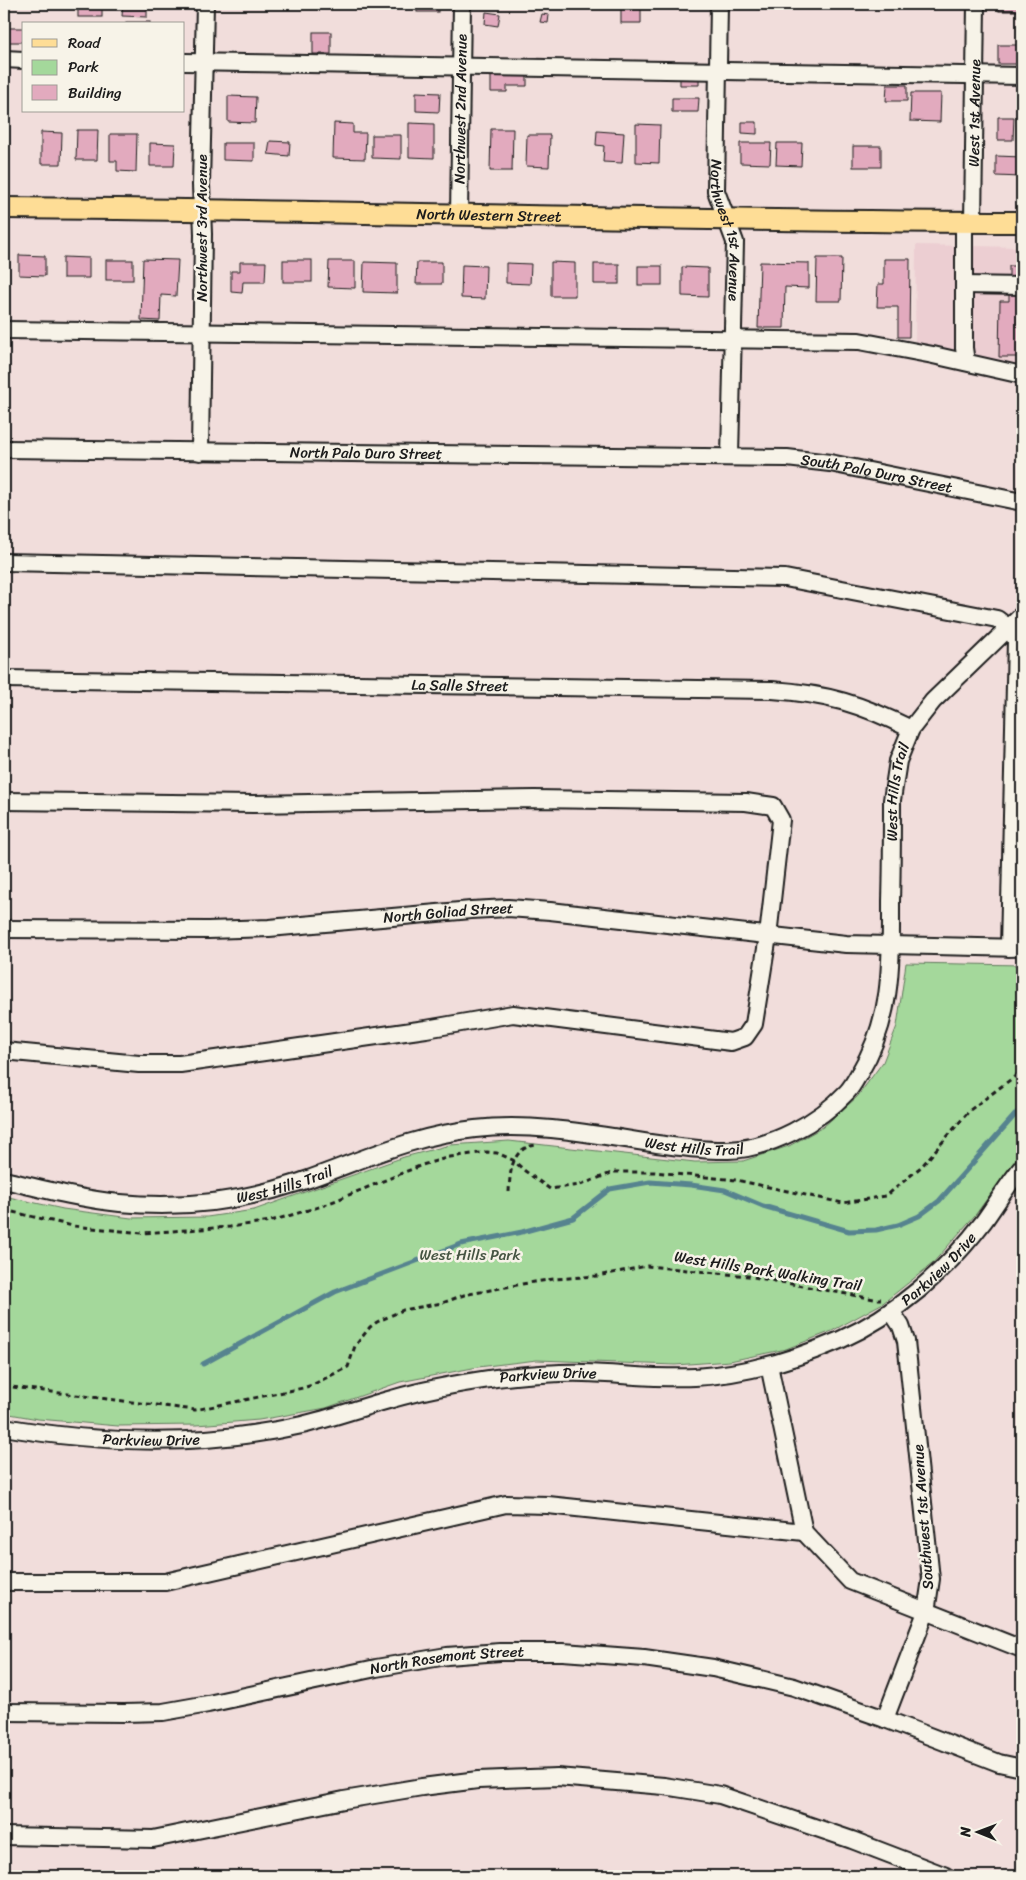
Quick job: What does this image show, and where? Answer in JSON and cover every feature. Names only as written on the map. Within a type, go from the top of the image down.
[{"type":"main road","name":"North Western Street","points":[[4,208],[202,209],[458,215],[1022,222]]},
{"type":"street","name":"Northwest 3rd Avenue","points":[[200,452],[203,333],[201,185],[204,4]]},
{"type":"street","name":"Northwest 2nd Avenue","points":[[458,215],[462,4]]},
{"type":"street","name":"Northwest 1st Avenue","points":[[719,4],[716,191],[736,242],[730,456]]},
{"type":"street","name":"West 1st Avenue","points":[[966,362],[964,348],[964,285],[969,222],[976,4]]},
{"type":"street","points":[[4,59],[22,60]]},
{"type":"street","points":[[185,62],[1022,76]]},
{"type":"street","points":[[964,285],[1022,286]]},
{"type":"street","points":[[4,330],[860,341],[1022,375]]},
{"type":"street","name":"North Palo Duro Street","points":[[4,449],[730,456]]},
{"type":"street","name":"South Palo Duro Street","points":[[730,456],[812,459],[1022,502]]},
{"type":"street","points":[[4,562],[785,578],[997,618],[1008,628],[1016,640],[1016,948]]},
{"type":"street","name":"West Hills Trail","points":[[4,1180],[79,1197],[120,1203],[184,1204],[237,1198],[272,1190],[300,1182],[400,1144],[444,1133],[496,1126],[550,1128],[691,1148],[729,1150],[756,1146],[795,1132],[827,1110],[849,1090],[868,1058],[882,1024],[889,987],[894,780],[902,747],[911,729],[933,701],[1022,615]]},
{"type":"street","name":"La Salle Street","points":[[4,679],[772,690],[821,695],[842,700],[865,708],[911,729]]},
{"type":"street","points":[[4,801],[254,804],[534,799],[746,802],[773,806],[781,820],[768,936],[754,1024],[745,1037],[731,1042],[513,1014],[426,1029],[180,1064],[139,1064],[4,1051]]},
{"type":"street","name":"North Goliad Street","points":[[4,928],[208,930],[270,928],[508,908],[846,944],[1016,948]]},
{"type":"street","name":"Parkview Drive","points":[[4,1428],[113,1440],[198,1440],[242,1436],[299,1426],[411,1394],[493,1379],[555,1373],[697,1377],[741,1372],[770,1365],[842,1340],[887,1305],[916,1293],[954,1257],[984,1221],[1019,1160]]},
{"type":"street","name":"Southwest 1st Avenue","points":[[885,1719],[926,1612],[931,1579],[906,1341],[901,1326],[887,1305]]},
{"type":"street","points":[[770,1365],[804,1532],[850,1581],[1022,1649]]},
{"type":"street","points":[[4,1582],[165,1582],[506,1504],[548,1505],[804,1532]]},
{"type":"street","name":"North Rosemont Street","points":[[4,1712],[163,1712],[376,1668],[447,1656],[500,1652],[564,1652],[644,1658],[713,1668],[794,1688],[885,1719],[1000,1762],[1022,1768]]},
{"type":"street","points":[[4,1836],[153,1839],[344,1800],[422,1787],[478,1780],[557,1777],[664,1786],[720,1795],[852,1840],[946,1876]]},
{"type":"path","points":[[4,1210],[73,1226],[142,1233],[204,1230],[271,1221],[349,1195],[412,1167],[439,1160],[487,1152],[497,1153],[513,1160],[550,1189],[580,1185],[614,1172],[654,1172],[736,1180],[843,1203],[886,1196],[922,1166],[970,1110],[1022,1071]]},
{"type":"path","points":[[509,1192],[513,1160],[526,1147],[538,1145]]},
{"type":"path","points":[[1019,1160],[1022,1147]]},
{"type":"path","name":"West Hills Park Walking Trail","points":[[4,1386],[195,1410],[303,1388],[320,1381],[348,1367],[356,1346],[370,1327],[376,1322],[403,1310],[442,1303],[464,1295],[532,1282],[597,1276],[647,1266],[748,1276],[874,1299],[887,1305]]},
{"type":"shaded area","points":[[916,245],[1022,247],[1022,367],[915,346]]},
{"type":"green space","name":"West Hills Park","points":[[906,963],[1022,965],[1022,1151],[976,1214],[932,1264],[883,1303],[832,1331],[786,1349],[730,1361],[675,1365],[537,1360],[478,1367],[400,1382],[326,1408],[259,1420],[196,1425],[118,1426],[38,1419],[4,1413],[4,1196],[63,1209],[131,1218],[207,1217],[254,1210],[404,1157],[450,1145],[509,1141],[695,1162],[743,1161],[789,1146],[823,1127],[857,1097],[883,1062],[897,1026]]},
{"type":"building","points":[[78,4],[102,4],[102,17],[78,17]]},
{"type":"building","points":[[123,4],[147,4],[147,17],[122,16]]},
{"type":"building","points":[[417,4],[438,4],[438,12],[417,12]]},
{"type":"building","points":[[757,4],[771,4],[771,9],[756,9]]},
{"type":"building","points":[[940,4],[953,4],[953,7],[940,7]]},
{"type":"building","points":[[999,4],[1022,4],[1022,11],[999,11]]},
{"type":"building","points":[[621,8],[641,8],[641,23],[621,23]]},
{"type":"building","points":[[486,12],[500,14],[498,26],[485,24]]},
{"type":"building","points":[[542,14],[549,15],[548,23],[540,22]]},
{"type":"building","points":[[9,28],[22,28],[22,42],[8,42]]},
{"type":"building","points":[[313,32],[331,32],[331,54],[313,54]]},
{"type":"building","points":[[998,45],[1022,45],[1022,64],[998,64]]},
{"type":"building","points":[[491,73],[527,74],[527,86],[507,86],[507,92],[491,92]]},
{"type":"building","points":[[680,77],[699,78],[699,85],[680,85]]},
{"type":"building","points":[[887,85],[907,85],[907,101],[886,101]]},
{"type":"building","points":[[416,92],[440,93],[439,112],[416,111]]},
{"type":"building","points":[[911,93],[941,93],[940,122],[910,121]]},
{"type":"building","points":[[228,96],[256,97],[255,123],[228,122]]},
{"type":"building","points":[[672,98],[699,98],[698,112],[672,112]]},
{"type":"building","points":[[998,117],[1014,117],[1013,140],[998,140]]},
{"type":"building","points":[[742,122],[757,122],[757,134],[742,133]]},
{"type":"building","points":[[334,123],[353,124],[353,133],[366,133],[365,159],[333,158]]},
{"type":"building","points":[[409,123],[434,124],[434,158],[409,157]]},
{"type":"building","points":[[636,124],[660,125],[659,163],[636,162]]},
{"type":"building","points":[[491,129],[513,129],[512,171],[490,171]]},
{"type":"building","points":[[77,130],[98,130],[97,160],[76,160]]},
{"type":"building","points":[[597,131],[624,133],[622,163],[603,162],[604,146],[596,145]]},
{"type":"building","points":[[41,132],[62,133],[61,164],[41,164]]},
{"type":"building","points":[[110,134],[137,134],[136,172],[117,171],[117,161],[110,161]]},
{"type":"building","points":[[372,135],[401,135],[401,159],[372,158]]},
{"type":"building","points":[[527,135],[550,135],[549,167],[526,166]]},
{"type":"building","points":[[270,141],[290,142],[289,156],[268,154]]},
{"type":"building","points":[[150,143],[175,144],[174,166],[150,166]]},
{"type":"building","points":[[223,143],[254,143],[254,161],[223,160]]},
{"type":"building","points":[[740,143],[771,143],[770,164],[740,163]]},
{"type":"building","points":[[777,143],[802,143],[801,166],[776,165]]},
{"type":"building","points":[[853,146],[881,146],[881,167],[853,167]]},
{"type":"building","points":[[996,156],[1022,157],[1022,177],[996,176]]},
{"type":"building","points":[[19,255],[45,256],[45,276],[19,275]]},
{"type":"building","points":[[63,257],[89,258],[89,278],[63,278]]},
{"type":"building","points":[[817,258],[842,258],[841,301],[816,301]]},
{"type":"building","points":[[143,259],[178,260],[176,296],[161,295],[160,321],[141,320]]},
{"type":"building","points":[[884,259],[910,259],[909,337],[898,337],[898,307],[877,307],[878,284],[884,284]]},
{"type":"building","points":[[106,260],[133,260],[133,280],[106,280]]},
{"type":"building","points":[[283,260],[312,260],[312,282],[283,282]]},
{"type":"building","points":[[329,261],[355,261],[355,288],[328,287]]},
{"type":"building","points":[[240,262],[266,262],[265,282],[243,282],[242,293],[231,292],[231,271],[240,271]]},
{"type":"building","points":[[364,262],[397,263],[397,293],[363,292]]},
{"type":"building","points":[[417,262],[442,262],[442,284],[416,284]]},
{"type":"building","points":[[551,262],[575,263],[575,296],[551,296]]},
{"type":"building","points":[[760,262],[809,263],[809,288],[785,287],[784,328],[758,328]]},
{"type":"building","points":[[506,263],[531,264],[530,284],[506,283]]},
{"type":"building","points":[[594,264],[619,264],[619,284],[594,284]]},
{"type":"building","points":[[462,265],[486,266],[485,299],[461,298]]},
{"type":"building","points":[[638,266],[662,266],[662,285],[638,285]]},
{"type":"building","points":[[1009,266],[1022,266],[1022,357],[999,357],[1000,301],[1009,301]]},
{"type":"building","points":[[682,267],[708,268],[708,297],[682,296]]},
{"type":"waterway","points":[[203,1364],[335,1292],[461,1244],[522,1232],[573,1218],[610,1189],[650,1182],[691,1185],[725,1190],[763,1206],[849,1231],[876,1230],[898,1225],[919,1216],[939,1201],[1022,1107]]}]
